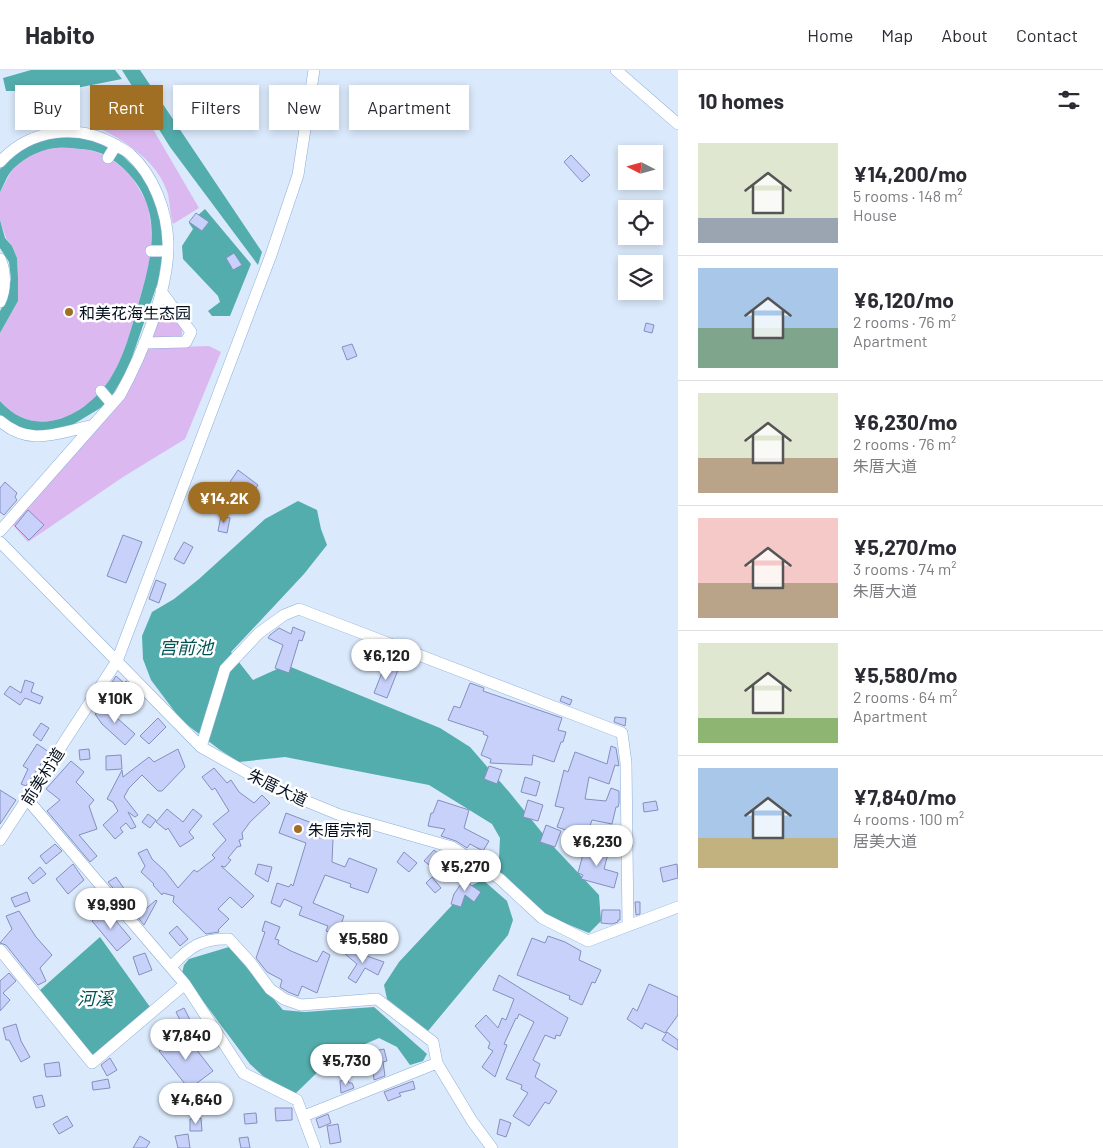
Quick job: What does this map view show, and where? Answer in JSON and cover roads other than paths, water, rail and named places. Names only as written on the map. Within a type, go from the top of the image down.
[{"type":"street","name":"前美村道","points":[[0,840],[117,661],[298,176],[314,70]]},
{"type":"street","points":[[616,70],[678,124]]},
{"type":"street","points":[[0,162],[10,150],[26,140],[54,132],[83,133],[108,140],[130,154],[144,170],[156,189],[164,214],[168,244],[161,291],[133,371],[120,395],[0,531]]},
{"type":"street","points":[[108,158],[116,146]]},
{"type":"street","points":[[151,251],[167,251]]},
{"type":"street","points":[[0,259],[3,264],[4,284],[4,295],[0,302]]},
{"type":"street","points":[[144,343],[186,342],[191,332],[161,291]]},
{"type":"street","points":[[101,391],[112,404]]},
{"type":"street","points":[[0,421],[7,427],[22,434],[37,437],[51,436],[91,426]]},
{"type":"street","name":"朱厝大道","points":[[0,542],[200,747],[274,788],[340,816],[452,847],[500,878],[542,918],[588,941],[678,908]]},
{"type":"street","points":[[200,747],[224,669],[259,633],[284,615],[299,609],[622,733],[626,763],[628,926]]},
{"type":"street","points":[[26,799],[185,984],[243,1073],[297,1100],[315,1148]]},
{"type":"street","points":[[171,967],[185,951],[196,945],[214,939],[230,939],[270,989],[284,999],[301,1006],[377,999],[433,1042],[436,1063],[472,1121],[492,1148]]},
{"type":"street","points":[[0,950],[92,1064],[185,984]]},
{"type":"street","points":[[304,1116],[436,1063]]},
{"type":"water","points":[[31,70],[115,70],[122,79],[80,87],[80,85],[15,85],[15,91],[6,91],[3,78]]},
{"type":"water","points":[[122,70],[140,70],[150,85],[131,85]]},
{"type":"water","points":[[163,104],[173,119],[173,130],[180,130],[262,252],[258,265],[159,130],[163,130]]},
{"type":"water","points":[[55,135],[91,137],[117,150],[141,174],[147,183],[161,220],[163,253],[158,282],[128,369],[107,404],[64,430],[30,433],[0,415],[0,401],[14,413],[28,420],[44,422],[59,419],[73,413],[100,392],[115,371],[127,343],[148,270],[151,252],[150,217],[146,201],[138,185],[125,170],[101,153],[63,147],[39,152],[25,159],[13,169],[0,192],[0,169],[11,157],[27,144]]},
{"type":"water","points":[[205,209],[251,264],[230,316],[212,316],[208,311],[220,302],[218,296],[183,259],[182,246],[193,229],[189,223]]},
{"type":"water","points":[[0,220],[5,238],[12,246],[17,258],[18,301],[0,333],[0,311],[6,300],[11,279],[9,262],[0,248]]},
{"type":"water","name":"宫前池","points":[[298,501],[317,510],[327,545],[304,574],[231,652],[253,680],[286,665],[440,728],[470,747],[552,845],[599,895],[601,921],[589,933],[545,915],[496,869],[499,859],[500,838],[492,824],[429,785],[285,757],[239,762],[181,720],[151,680],[143,659],[142,636],[152,612],[174,599],[199,579],[265,519]]},
{"type":"water","points":[[483,880],[507,901],[513,920],[508,935],[428,1031],[387,999],[384,985],[399,962],[470,886]]},
{"type":"water","name":"河溪","points":[[100,937],[150,1007],[92,1057],[39,991]]},
{"type":"water","points":[[229,947],[283,1010],[305,1012],[374,1007],[427,1054],[423,1061],[410,1065],[397,1047],[379,1038],[331,1059],[295,1094],[263,1076],[250,1064],[182,973],[184,965],[189,959]]},
{"type":"place","name":"和美花海生态园","points":[[69,312]]},
{"type":"place","name":"朱厝宗祠","points":[[298,829]]}]
